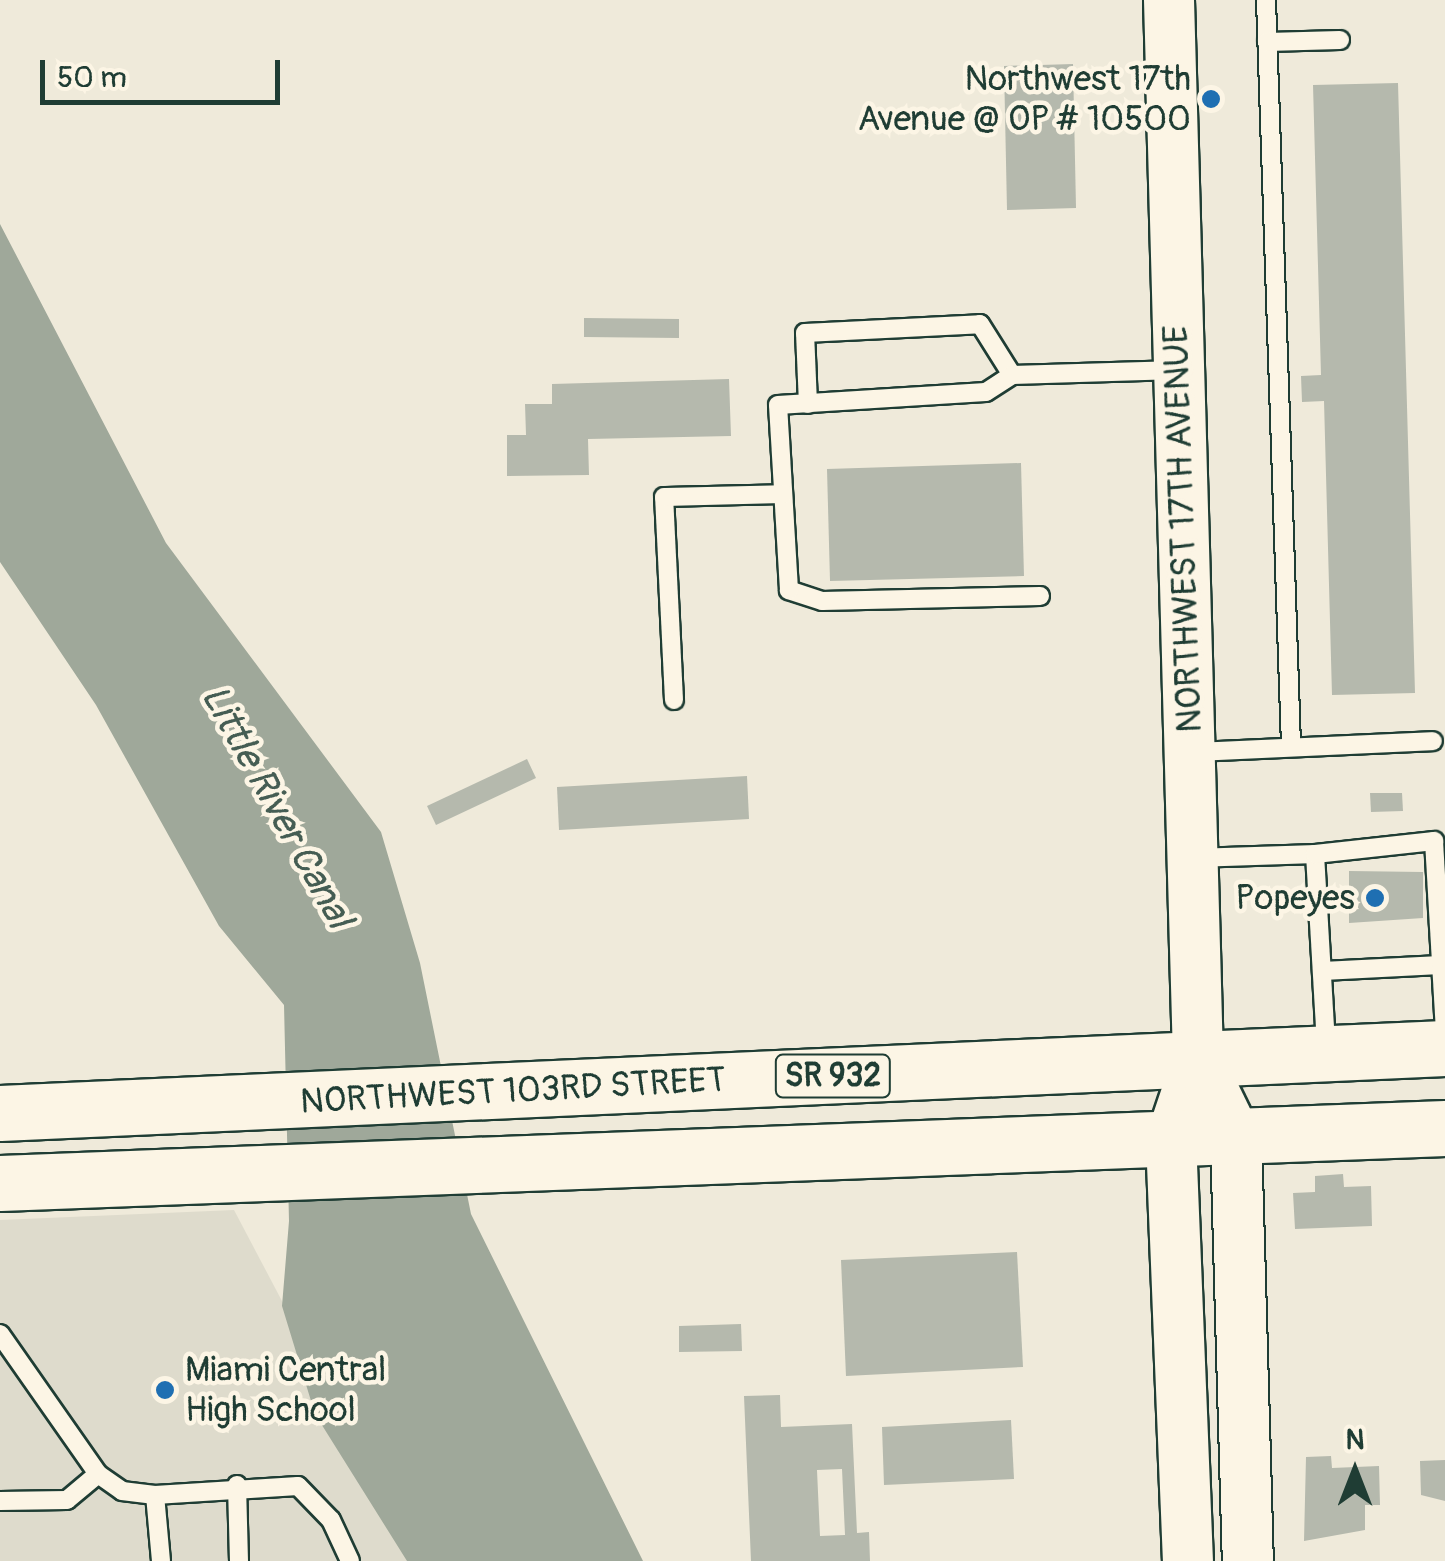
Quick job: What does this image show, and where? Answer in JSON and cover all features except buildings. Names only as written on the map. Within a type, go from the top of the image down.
[{"type":"main road","name":"NORTHWEST 17TH AVENUE","points":[[1169,0],[1198,1058],[1171,1140],[1188,1561]]},
{"type":"main road","name":"NORTHWEST 103RD STREET","points":[[0,1113],[1445,1048]]},
{"type":"main road","name":"NORTHWEST 17TH AVENUE","points":[[1198,1058],[1236,1137],[1248,1561]]},
{"type":"main road","name":"NORTHWEST 103RD STREET","points":[[0,1184],[471,1162],[1445,1128]]},
{"type":"lane","points":[[1266,0],[1292,748]]},
{"type":"lane","points":[[1268,42],[1340,40]]},
{"type":"lane","points":[[808,404],[804,332],[980,324],[1012,374]]},
{"type":"lane","points":[[1040,596],[822,601],[789,590],[778,406],[986,392],[1012,374],[1178,370]]},
{"type":"lane","points":[[674,700],[664,498],[784,494]]},
{"type":"lane","points":[[1189,752],[1433,740]]},
{"type":"lane","points":[[1192,858],[1314,854],[1434,840],[1445,1032]]},
{"type":"lane","points":[[1314,854],[1326,1053]]},
{"type":"lane","points":[[1322,971],[1441,965]]},
{"type":"lane","points":[[0,1334],[98,1474],[122,1491],[156,1495],[237,1485],[298,1486],[350,1561]]},
{"type":"lane","points":[[0,1502],[68,1500],[98,1474]]},
{"type":"lane","points":[[237,1485],[239,1561]]},
{"type":"lane","points":[[156,1495],[161,1561]]},
{"type":"shaded area","name":"Miami Central High School","points":[[234,1210],[419,1561],[0,1561],[0,1220]]},
{"type":"water","name":"Little River Canal","points":[[0,224],[166,543],[381,832],[420,963],[471,1214],[643,1561],[407,1561],[315,1414],[282,1306],[289,1221],[284,1005],[219,926],[96,705],[0,562]]},
{"type":"place","name":"Northwest 17th Avenue @ OP # 10500","points":[[1211,99]]},
{"type":"place","name":"Popeyes","points":[[1375,898]]},
{"type":"place","name":"Miami Central High School","points":[[165,1390]]}]
